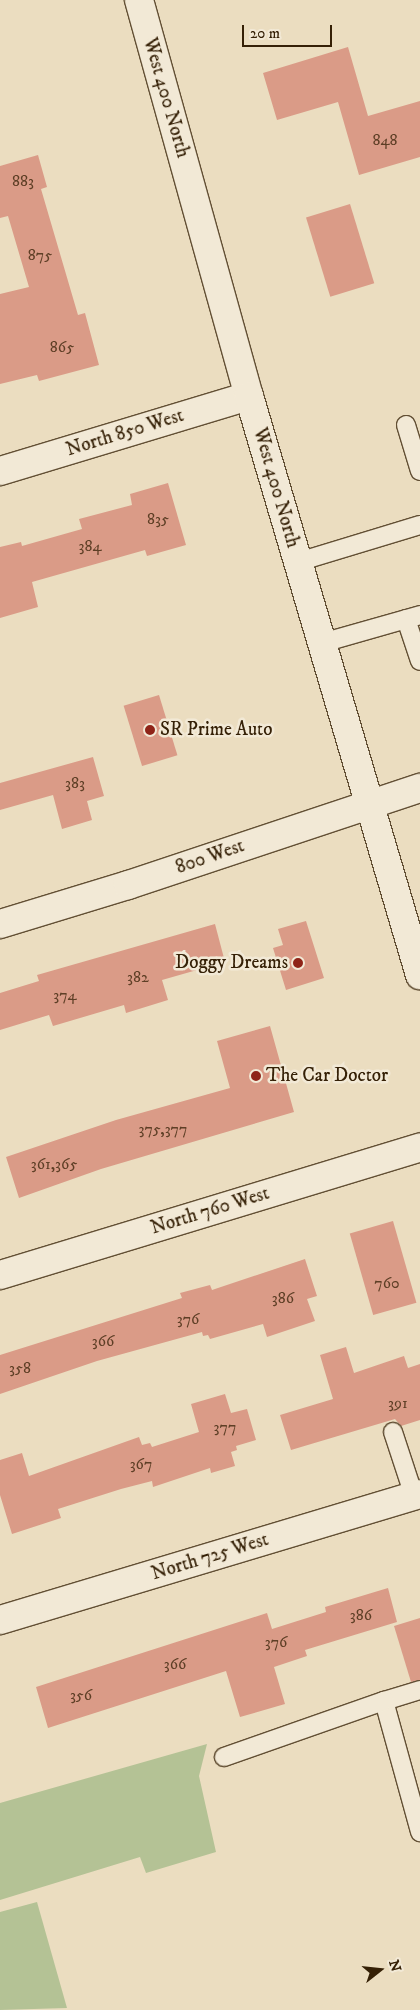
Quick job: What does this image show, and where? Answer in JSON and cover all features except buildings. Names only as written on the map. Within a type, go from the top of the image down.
[{"type":"street","name":"West 400 North","points":[[143,1],[249,396],[420,975]]},
{"type":"street","name":"North 850 West","points":[[0,470],[249,396]]},
{"type":"street","name":"800 West","points":[[0,924],[128,885],[369,803],[420,788]]},
{"type":"street","name":"North 760 West","points":[[0,1275],[420,1147]]},
{"type":"street","name":"North 725 West","points":[[0,1620],[417,1495]]},
{"type":"lane","points":[[406,425],[420,471]]},
{"type":"lane","points":[[298,562],[420,525]]},
{"type":"lane","points":[[322,643],[413,617],[420,661]]},
{"type":"lane","points":[[393,1432],[417,1495]]},
{"type":"lane","points":[[224,1757],[420,1690]]},
{"type":"lane","points":[[384,1701],[420,1832]]},
{"type":"green space","points":[[207,1744],[199,1776],[216,1852],[146,1873],[140,1857],[0,1900],[0,1803]]},
{"type":"green space","points":[[37,1902],[67,2008],[0,2010],[0,1912]]},
{"type":"place","name":"SR Prime Auto","points":[[150,730]]},
{"type":"place","name":"Doggy Dreams","points":[[298,963]]},
{"type":"place","name":"The Car Doctor","points":[[256,1076]]}]
